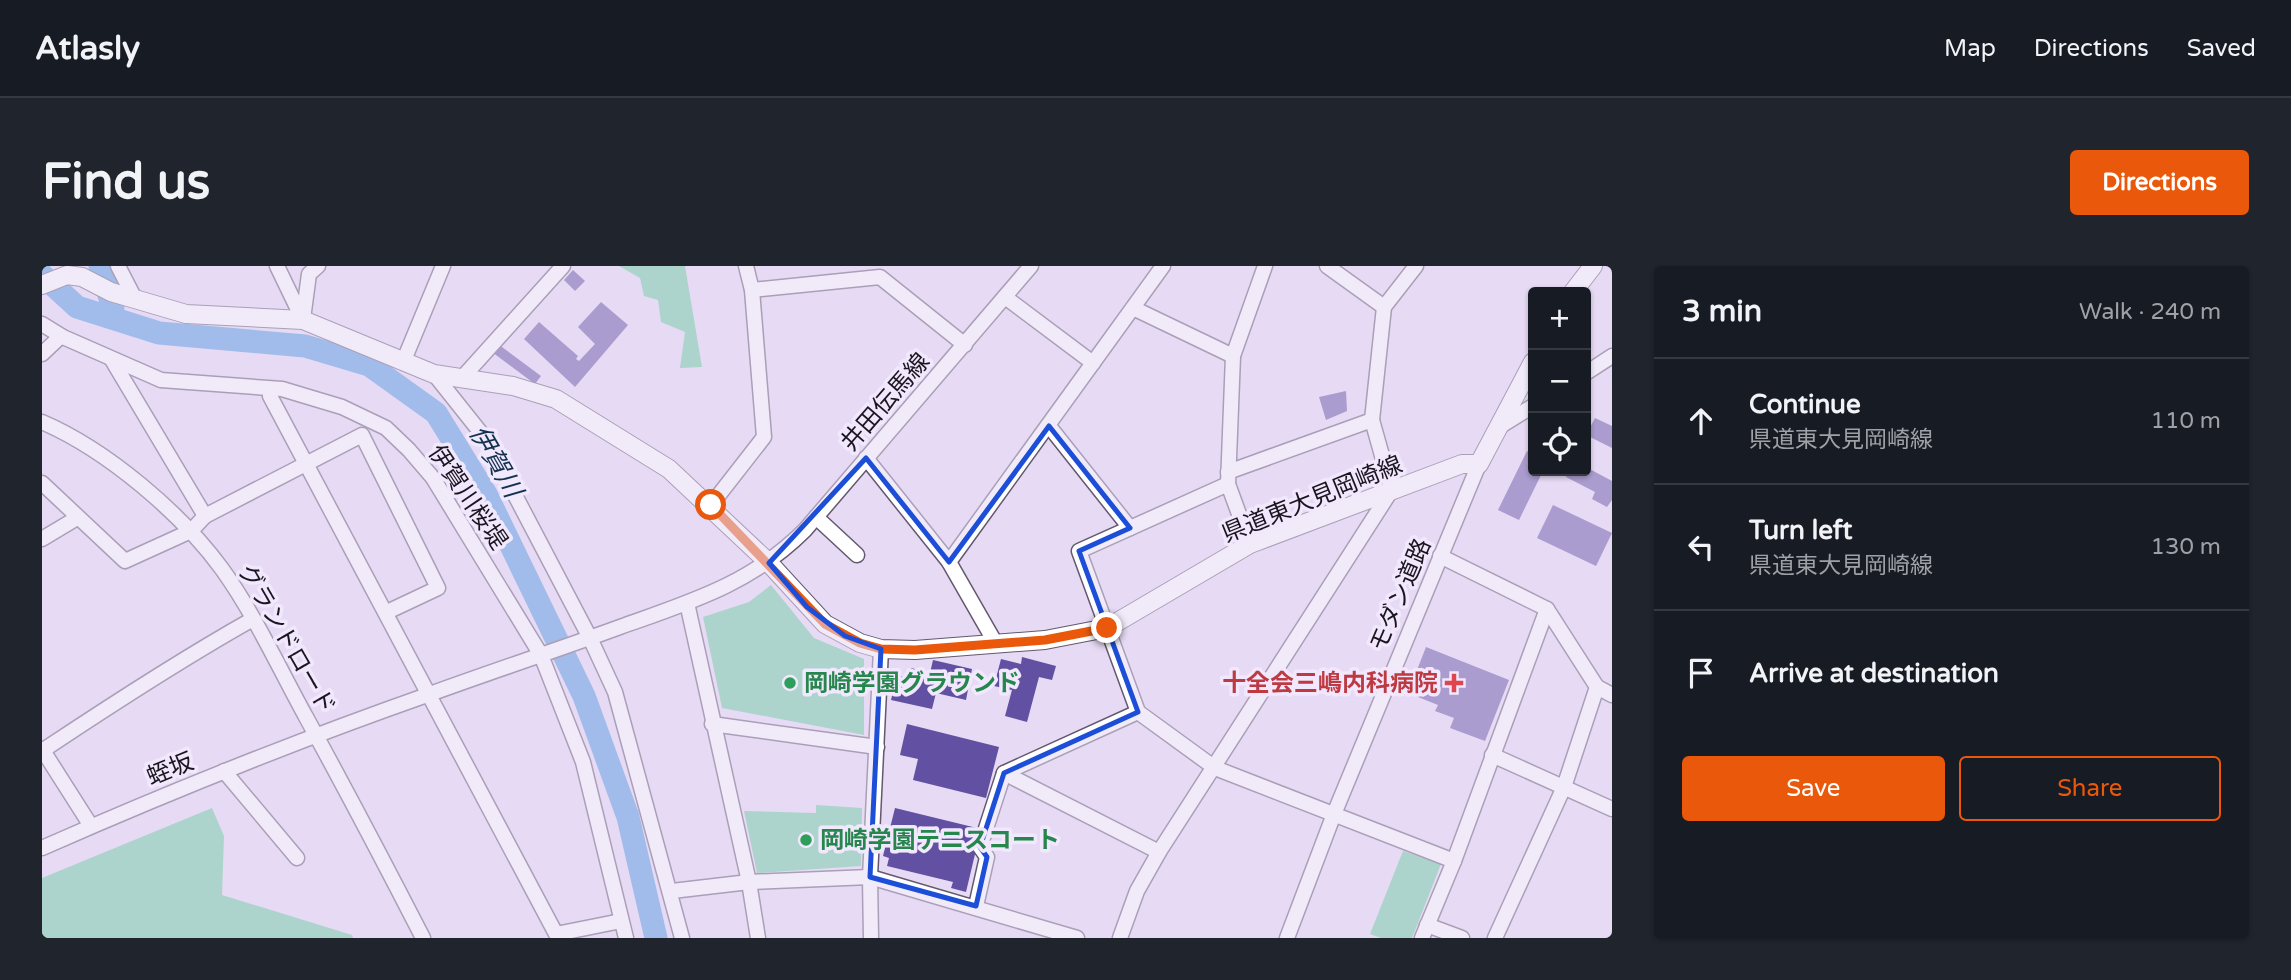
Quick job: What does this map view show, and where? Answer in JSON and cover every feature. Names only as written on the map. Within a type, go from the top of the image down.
[{"type":"main road","points":[[1577,287],[1593,266]]},
{"type":"main road","name":"県道東大見岡崎線","points":[[42,285],[68,271],[111,292],[186,314],[303,320],[434,374],[513,386],[556,399],[669,469],[711,505],[825,624],[860,643],[881,649],[915,650],[1045,640],[1107,628],[1250,544],[1390,494],[1462,464],[1479,464]]},
{"type":"main road","points":[[1479,464],[1528,371]]},
{"type":"street","points":[[118,266],[135,299]]},
{"type":"street","points":[[277,266],[303,320]]},
{"type":"street","points":[[303,320],[309,274],[318,266]]},
{"type":"street","points":[[404,360],[443,266]]},
{"type":"street","points":[[462,377],[563,266]]},
{"type":"street","points":[[711,505],[764,437],[752,290],[746,266]]},
{"type":"street","name":"井田伝馬線","points":[[541,655],[687,603],[746,578],[769,563],[816,517],[1031,266]]},
{"type":"street","points":[[949,562],[1163,266]]},
{"type":"street","points":[[1250,544],[1228,478],[1233,356],[1265,266]]},
{"type":"street","points":[[1327,266],[1384,307]]},
{"type":"street","points":[[1120,938],[1137,891],[1159,852],[1390,494],[1390,484],[1372,420],[1384,307],[1416,266]]},
{"type":"street","points":[[752,290],[882,270],[965,345]]},
{"type":"street","points":[[1005,297],[1093,363]]},
{"type":"street","points":[[1133,308],[1233,356]]},
{"type":"street","name":"伊賀川桜堤","points":[[42,324],[111,359],[161,380],[282,389],[342,407],[386,428],[433,478],[541,655],[583,762],[626,938]]},
{"type":"street","points":[[42,354],[61,335]]},
{"type":"street","points":[[1591,370],[1612,356]]},
{"type":"street","points":[[111,359],[205,516]]},
{"type":"street","name":"伊賀川桜堤","points":[[434,374],[485,438],[590,638],[615,692],[672,891],[682,938]]},
{"type":"street","points":[[270,396],[556,934],[621,920]]},
{"type":"street","points":[[1498,428],[1528,409]]},
{"type":"street","points":[[1372,420],[1228,478],[1079,551],[1138,712],[1215,768],[1454,860]]},
{"type":"street","name":"グランドロード","points":[[42,422],[58,429],[124,472],[191,531],[222,570],[253,619],[317,736],[423,938]]},
{"type":"street","points":[[1049,426],[1130,528]]},
{"type":"street","points":[[42,483],[125,561],[191,531],[205,516],[362,435],[438,588],[387,612]]},
{"type":"street","points":[[866,458],[949,562],[996,644]]},
{"type":"street","name":"モダン道路","points":[[1287,938],[1334,814],[1479,464]]},
{"type":"street","points":[[42,539],[77,517]]},
{"type":"street","points":[[816,517],[857,555]]},
{"type":"street","points":[[1440,556],[1547,609],[1597,687],[1612,695]]},
{"type":"street","points":[[687,603],[749,882],[758,938]]},
{"type":"street","points":[[1462,938],[1424,931],[1454,860],[1547,609]]},
{"type":"street","points":[[91,826],[42,750],[128,692],[168,672],[253,619]]},
{"type":"street","points":[[871,938],[870,877],[881,649]]},
{"type":"street","name":"蛭坂","points":[[42,848],[224,771],[541,655]]},
{"type":"street","points":[[1496,938],[1564,787],[1597,687]]},
{"type":"street","points":[[976,906],[986,857],[980,847],[1004,773],[1138,712]]},
{"type":"street","points":[[712,724],[877,747]]},
{"type":"street","points":[[1492,755],[1612,809]]},
{"type":"street","points":[[224,771],[297,858]]},
{"type":"street","points":[[1004,773],[1159,852]]},
{"type":"street","points":[[672,891],[749,882],[870,877],[976,906],[1077,938]]},
{"type":"highlighted area","points":[[1049,426],[1130,528],[1079,551],[1138,712],[1004,773],[980,847],[987,857],[976,906],[870,877],[881,649],[845,636],[807,607],[769,563],[866,458],[949,562]]},
{"type":"green space","points":[[619,266],[685,266],[702,367],[680,368],[685,332],[661,322],[658,300],[644,296],[640,278]]},
{"type":"green space","name":"岡崎学園グラウンド","points":[[771,585],[814,638],[864,659],[864,735],[722,708],[703,617],[749,602]]},
{"type":"green space","name":"岡崎学園テニスコート","points":[[816,805],[862,808],[861,866],[757,873],[744,811],[816,813]]},
{"type":"green space","points":[[212,808],[224,836],[222,895],[352,935],[353,938],[42,938],[42,878]]},
{"type":"green space","points":[[1403,851],[1441,864],[1412,938],[1381,938],[1370,934]]},
{"type":"building","points":[[573,270],[585,281],[575,291],[564,280]]},
{"type":"building","points":[[601,302],[628,325],[575,387],[524,339],[539,322],[578,356],[576,359],[579,361],[595,344],[578,327]]},
{"type":"building","points":[[498,344],[541,376],[535,384],[492,352]]},
{"type":"building","points":[[1346,391],[1347,411],[1326,420],[1319,397]]},
{"type":"building","points":[[1595,418],[1612,426],[1612,448],[1591,438],[1591,426]]},
{"type":"building","points":[[1528,452],[1528,476],[1541,476],[1519,520],[1498,510]]},
{"type":"building","points":[[1591,470],[1612,481],[1612,500],[1607,507],[1592,499],[1595,492],[1566,477],[1591,476]]},
{"type":"building","points":[[1553,505],[1612,533],[1596,566],[1537,538]]},
{"type":"building","points":[[1426,647],[1509,680],[1485,741],[1450,728],[1454,718],[1435,711],[1438,705],[1408,693]]},
{"type":"building","points":[[1022,657],[1056,666],[1052,680],[1039,677],[1027,722],[1005,716],[1012,690],[994,686],[1001,659],[1021,664]]},
{"type":"building","points":[[933,660],[972,669],[966,700],[936,693],[932,709],[891,700],[897,675],[909,678],[911,668],[930,673]]},
{"type":"building","points":[[907,724],[999,747],[986,798],[913,780],[918,759],[900,755]]},
{"type":"building","points":[[895,808],[981,829],[966,892],[951,888],[953,882],[887,866],[889,858],[883,856]]},
{"type":"waterway","points":[[100,266],[113,308]]},
{"type":"waterway","name":"伊賀川","points":[[42,275],[77,307],[159,333],[305,346],[369,365],[436,413],[486,494],[584,696],[628,817],[656,938]]},
{"type":"place","name":"岡崎学園グラウンド","points":[[790,683]]},
{"type":"place","name":"十全会三嶋内科病院","points":[[1454,683]]},
{"type":"place","name":"岡崎学園テニスコート","points":[[806,840]]},
{"type":"route","points":[[711,505],[825,624],[860,643],[881,649],[915,650],[1045,640],[1107,628]]}]
